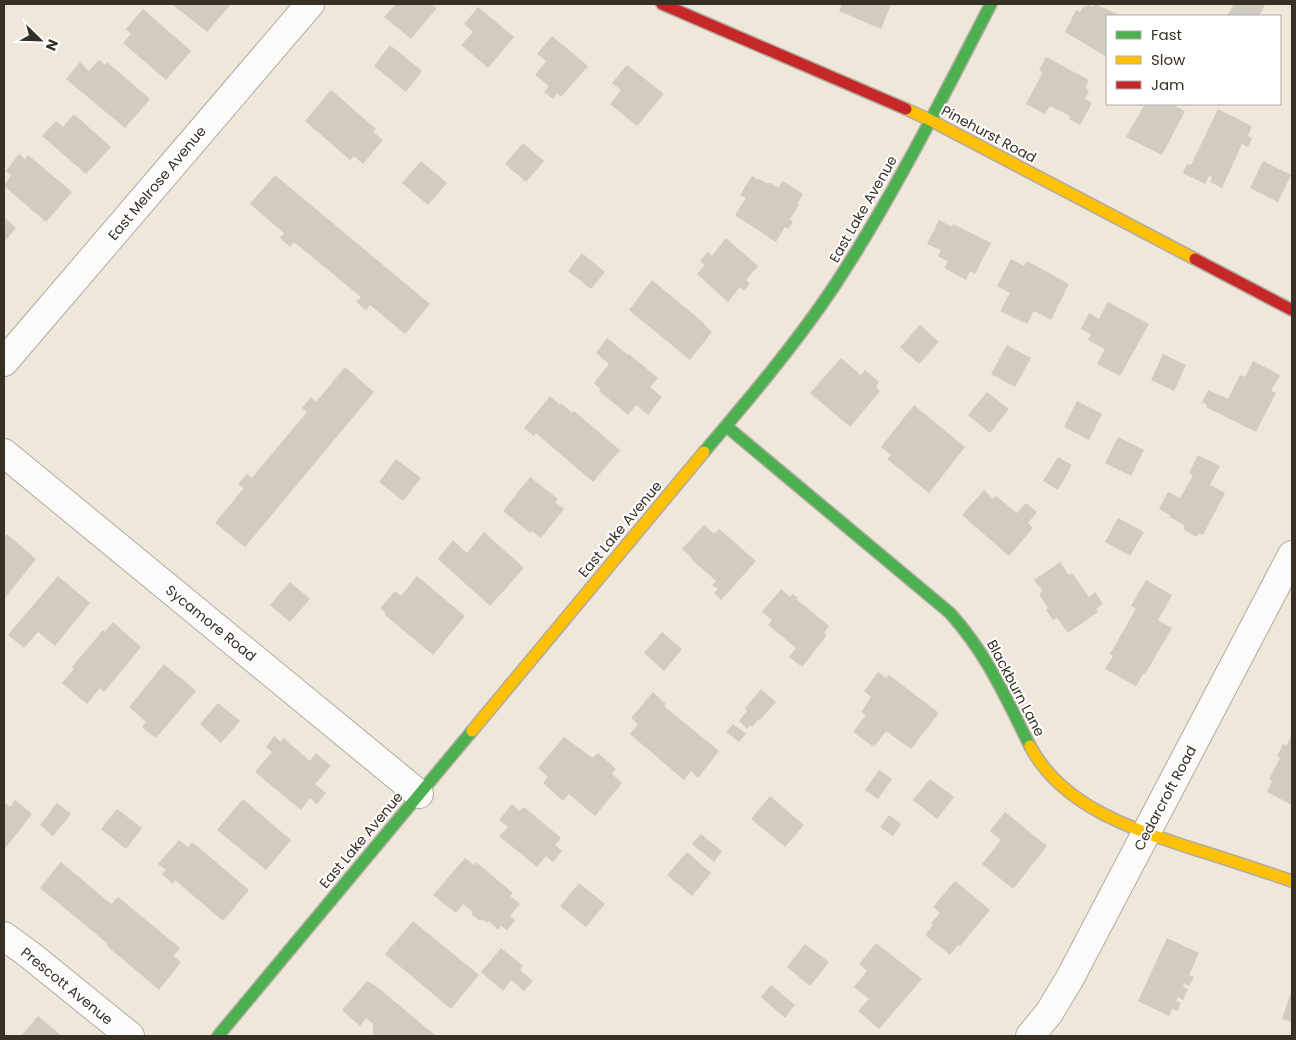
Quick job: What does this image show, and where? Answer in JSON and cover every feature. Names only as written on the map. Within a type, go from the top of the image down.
[{"type":"street","name":"East Melrose Avenue","points":[[4,362],[310,4]]},
{"type":"street","name":"Pinehurst Road","points":[[662,4],[930,120],[1292,310]]},
{"type":"street","name":"East Lake Avenue","points":[[218,1036],[726,426],[807,324],[845,270],[875,221],[991,4]]},
{"type":"street","name":"Blackburn Lane","points":[[726,426],[950,613],[965,629],[980,648],[996,676],[1041,764],[1065,788],[1093,809],[1118,823],[1146,834],[1292,881]]},
{"type":"street","name":"Sycamore Road","points":[[4,452],[419,794]]},
{"type":"street","name":"Cedarcroft Road","points":[[1030,1036],[1049,1013],[1070,978],[1292,555]]},
{"type":"street","name":"Prescott Avenue","points":[[4,936],[130,1036]]},
{"type":"building","points":[[172,4],[231,4],[207,32]]},
{"type":"building","points":[[396,4],[431,4],[437,8],[411,39],[384,17]]},
{"type":"building","points":[[842,4],[891,4],[881,29],[839,11]]},
{"type":"building","points":[[1095,4],[1120,15],[1106,15],[1106,56],[1065,32],[1076,10],[1080,12],[1083,7],[1089,5],[1094,7]]},
{"type":"building","points":[[1234,4],[1265,5],[1260,15],[1228,15]]},
{"type":"building","points":[[478,7],[514,37],[488,68],[461,45],[473,32],[464,24]]},
{"type":"building","points":[[143,9],[191,51],[166,80],[123,43],[131,34],[126,29]]},
{"type":"building","points":[[552,36],[588,66],[561,97],[557,93],[553,99],[544,92],[549,86],[535,75],[546,61],[537,54]]},
{"type":"building","points":[[390,45],[422,71],[406,92],[374,66]]},
{"type":"building","points":[[1046,57],[1089,80],[1085,88],[1089,90],[1085,99],[1092,103],[1080,125],[1069,119],[1070,116],[1050,106],[1045,114],[1026,104],[1043,72],[1039,70]]},
{"type":"building","points":[[99,60],[105,65],[107,62],[150,99],[125,128],[66,79],[80,62],[89,71]]},
{"type":"building","points":[[627,65],[664,94],[637,126],[610,104],[621,90],[612,83]]},
{"type":"building","points":[[331,90],[376,129],[373,132],[383,140],[363,164],[354,156],[350,160],[305,121]]},
{"type":"building","points":[[1144,105],[1173,105],[1185,111],[1162,155],[1126,137]]},
{"type":"building","points":[[1218,109],[1252,126],[1248,136],[1252,138],[1248,147],[1242,144],[1222,188],[1210,182],[1212,177],[1209,176],[1205,184],[1183,173],[1187,164],[1191,165]]},
{"type":"building","points":[[74,114],[111,147],[86,174],[42,136],[56,121],[63,127]]},
{"type":"building","points":[[523,143],[544,161],[526,182],[505,164]]},
{"type":"building","points":[[19,154],[25,159],[28,155],[72,192],[46,222],[4,186],[11,175],[6,171]]},
{"type":"building","points":[[421,161],[447,183],[428,205],[402,183]]},
{"type":"building","points":[[1263,161],[1291,175],[1278,202],[1250,188]]},
{"type":"building","points":[[275,175],[430,304],[405,334],[370,305],[366,310],[356,302],[361,297],[294,242],[290,247],[280,238],[284,233],[250,204]]},
{"type":"building","points":[[752,176],[778,188],[783,181],[803,194],[797,204],[799,205],[790,219],[793,222],[788,229],[785,227],[776,242],[735,215],[746,198],[740,195]]},
{"type":"building","points":[[4,217],[16,228],[4,242]]},
{"type":"building","points":[[939,220],[952,227],[953,224],[991,243],[975,274],[970,271],[966,280],[944,268],[948,262],[938,256],[941,250],[927,244]]},
{"type":"building","points":[[726,238],[758,266],[746,280],[750,283],[744,291],[740,287],[728,302],[697,274],[705,265],[700,261],[708,252],[712,256]]},
{"type":"building","points":[[582,253],[605,272],[591,289],[568,271]]},
{"type":"building","points":[[1011,259],[1024,266],[1027,261],[1069,284],[1051,320],[1034,311],[1027,324],[1000,311],[1010,293],[997,286]]},
{"type":"building","points":[[652,280],[712,332],[690,360],[629,310]]},
{"type":"building","points":[[1108,302],[1149,324],[1120,376],[1097,364],[1105,349],[1088,340],[1091,334],[1081,329],[1089,313],[1099,319]]},
{"type":"building","points":[[920,325],[939,342],[919,364],[900,347]]},
{"type":"building","points":[[607,338],[658,378],[650,387],[662,397],[648,415],[636,405],[628,415],[599,391],[601,390],[594,383],[609,364],[596,353]]},
{"type":"building","points":[[1007,345],[1031,358],[1015,387],[991,374]]},
{"type":"building","points":[[1163,354],[1186,365],[1174,391],[1151,380]]},
{"type":"building","points":[[841,358],[861,375],[865,370],[879,382],[876,387],[880,391],[850,427],[810,393]]},
{"type":"building","points":[[1253,361],[1280,375],[1271,391],[1276,393],[1256,432],[1206,407],[1207,405],[1202,402],[1208,390],[1228,399],[1240,375],[1245,377]]},
{"type":"building","points":[[345,367],[374,392],[245,547],[215,523],[244,488],[238,484],[247,474],[252,478],[307,412],[302,408],[311,397],[316,402]]},
{"type":"building","points":[[987,392],[1009,409],[990,433],[968,415]]},
{"type":"building","points":[[550,396],[572,413],[574,411],[620,450],[593,482],[536,433],[534,436],[524,428]]},
{"type":"building","points":[[1077,401],[1102,414],[1089,440],[1064,427]]},
{"type":"building","points":[[914,405],[965,447],[929,493],[887,459],[891,455],[881,447]]},
{"type":"building","points":[[1118,437],[1144,450],[1131,476],[1105,463]]},
{"type":"building","points":[[1198,455],[1220,466],[1210,485],[1225,493],[1203,535],[1199,533],[1197,537],[1183,529],[1185,526],[1159,509],[1168,492],[1180,498],[1193,476],[1189,473]]},
{"type":"building","points":[[1058,457],[1072,465],[1058,490],[1043,481]]},
{"type":"building","points":[[396,459],[421,478],[403,501],[379,482]]},
{"type":"building","points":[[530,477],[558,499],[555,502],[564,509],[541,538],[532,531],[530,533],[503,511]]},
{"type":"building","points":[[984,490],[993,499],[996,496],[1017,513],[1026,503],[1037,512],[1028,523],[1033,528],[1009,556],[962,515]]},
{"type":"building","points":[[1118,518],[1144,532],[1130,556],[1105,542]]},
{"type":"building","points":[[704,525],[714,534],[719,529],[756,561],[721,600],[714,593],[718,589],[712,585],[716,581],[682,549]]},
{"type":"building","points":[[484,532],[524,568],[490,606],[438,559],[453,540],[467,553]]},
{"type":"building","points":[[7,534],[36,559],[4,599],[4,537]]},
{"type":"building","points":[[1060,562],[1069,575],[1072,573],[1089,597],[1095,592],[1103,604],[1096,609],[1098,612],[1068,633],[1057,618],[1053,620],[1046,610],[1048,608],[1039,594],[1043,591],[1034,580]]},
{"type":"building","points":[[58,576],[90,603],[55,646],[38,632],[24,648],[8,635]]},
{"type":"building","points":[[417,576],[465,616],[433,655],[385,615],[386,613],[380,608],[395,591],[401,596]]},
{"type":"building","points":[[1146,580],[1172,595],[1158,620],[1172,628],[1136,686],[1105,669],[1113,656],[1110,654],[1136,609],[1131,606]]},
{"type":"building","points":[[290,582],[310,599],[290,622],[270,605]]},
{"type":"building","points":[[781,589],[790,597],[793,594],[798,598],[796,599],[829,626],[824,633],[827,635],[802,667],[789,657],[796,648],[768,625],[772,620],[762,612]]},
{"type":"building","points":[[113,622],[141,647],[104,692],[100,688],[87,704],[62,683],[74,669],[72,667],[103,630],[105,632]]},
{"type":"building","points":[[662,632],[682,649],[664,671],[644,653]]},
{"type":"building","points":[[164,664],[196,691],[156,738],[142,727],[146,722],[129,707]]},
{"type":"building","points":[[878,672],[886,678],[889,675],[939,713],[911,749],[886,731],[874,747],[853,732],[866,715],[861,712],[871,697],[864,691]]},
{"type":"building","points":[[761,689],[776,702],[759,721],[752,727],[750,725],[747,729],[739,721],[747,711],[745,708]]},
{"type":"building","points":[[653,692],[666,704],[664,706],[719,751],[698,778],[691,771],[684,780],[630,734],[638,724],[631,718]]},
{"type":"building","points":[[218,703],[240,721],[221,743],[200,724]]},
{"type":"building","points":[[733,724],[746,734],[739,742],[726,732]]},
{"type":"building","points":[[1292,734],[1292,805],[1267,792],[1272,781],[1269,779],[1280,758],[1277,756],[1283,744],[1286,746]]},
{"type":"building","points":[[274,736],[281,742],[283,738],[310,761],[316,753],[331,766],[315,784],[326,793],[317,804],[310,798],[301,810],[255,772],[272,752],[266,747]]},
{"type":"building","points":[[564,737],[593,758],[598,753],[616,769],[612,774],[622,783],[595,816],[569,794],[563,801],[543,783],[548,777],[538,768]]},
{"type":"building","points":[[879,770],[892,779],[878,799],[865,790]]},
{"type":"building","points":[[930,779],[954,797],[937,819],[913,800]]},
{"type":"building","points":[[770,796],[804,825],[785,847],[751,819]]},
{"type":"building","points":[[243,799],[291,840],[266,870],[217,830]]},
{"type":"building","points":[[15,800],[32,814],[4,850],[4,802],[10,807]]},
{"type":"building","points":[[57,803],[71,814],[53,836],[40,825]]},
{"type":"building","points":[[512,804],[520,811],[524,807],[561,838],[555,845],[562,851],[553,862],[546,856],[537,867],[499,836],[508,827],[499,820]]},
{"type":"building","points":[[117,809],[142,828],[126,849],[101,829]]},
{"type":"building","points":[[1005,812],[1047,846],[1013,889],[982,864],[1001,840],[990,831]]},
{"type":"building","points":[[889,815],[901,824],[893,836],[880,827]]},
{"type":"building","points":[[701,834],[722,851],[714,862],[692,844]]},
{"type":"building","points":[[179,840],[188,847],[192,842],[249,890],[223,921],[175,880],[173,884],[162,874],[166,870],[158,864]]},
{"type":"building","points":[[687,852],[711,873],[692,896],[667,875]]},
{"type":"building","points":[[465,858],[474,865],[476,862],[513,893],[510,896],[520,904],[510,916],[515,920],[507,930],[501,926],[498,930],[489,921],[487,923],[479,920],[463,904],[456,913],[433,895]]},
{"type":"building","points":[[61,862],[111,904],[118,897],[180,948],[173,956],[181,962],[159,990],[107,946],[108,944],[40,888]]},
{"type":"building","points":[[955,881],[990,910],[950,955],[925,935],[933,925],[931,923],[940,913],[933,907]]},
{"type":"building","points":[[579,883],[605,904],[586,927],[560,906]]},
{"type":"building","points":[[413,921],[479,975],[451,1009],[385,954]]},
{"type":"building","points":[[1167,938],[1199,953],[1189,975],[1194,977],[1189,986],[1184,983],[1183,987],[1188,989],[1183,1000],[1178,997],[1176,1001],[1181,1003],[1177,1011],[1172,1009],[1169,1016],[1138,1001]]},
{"type":"building","points":[[876,943],[922,979],[879,1029],[858,1011],[869,999],[854,987],[867,971],[859,964]]},
{"type":"building","points":[[805,944],[829,962],[810,986],[787,967]]},
{"type":"building","points":[[501,948],[523,966],[520,970],[533,981],[524,991],[511,980],[503,991],[481,972]]},
{"type":"building","points":[[367,981],[376,986],[436,1036],[373,1036],[373,1024],[366,1018],[360,1026],[342,1010]]},
{"type":"building","points":[[771,985],[795,1005],[785,1018],[761,997]]},
{"type":"building","points":[[1292,989],[1292,1022],[1282,1019]]},
{"type":"building","points":[[38,1016],[62,1036],[21,1036]]},
{"type":"traffic: fast","points":[[704,452],[787,351],[818,310],[855,254],[935,112],[991,4]]},
{"type":"traffic: fast","points":[[726,426],[950,613],[975,644],[985,660],[1030,746]]},
{"type":"traffic: fast","points":[[218,1036],[472,731]]},
{"type":"traffic: slow","points":[[906,109],[1195,259]]},
{"type":"traffic: slow","points":[[472,731],[704,452]]},
{"type":"traffic: slow","points":[[1030,746],[1044,767],[1061,785],[1101,813],[1147,833],[1292,881]]},
{"type":"traffic: jam","points":[[662,4],[906,109]]},
{"type":"traffic: jam","points":[[1195,259],[1292,310]]}]
